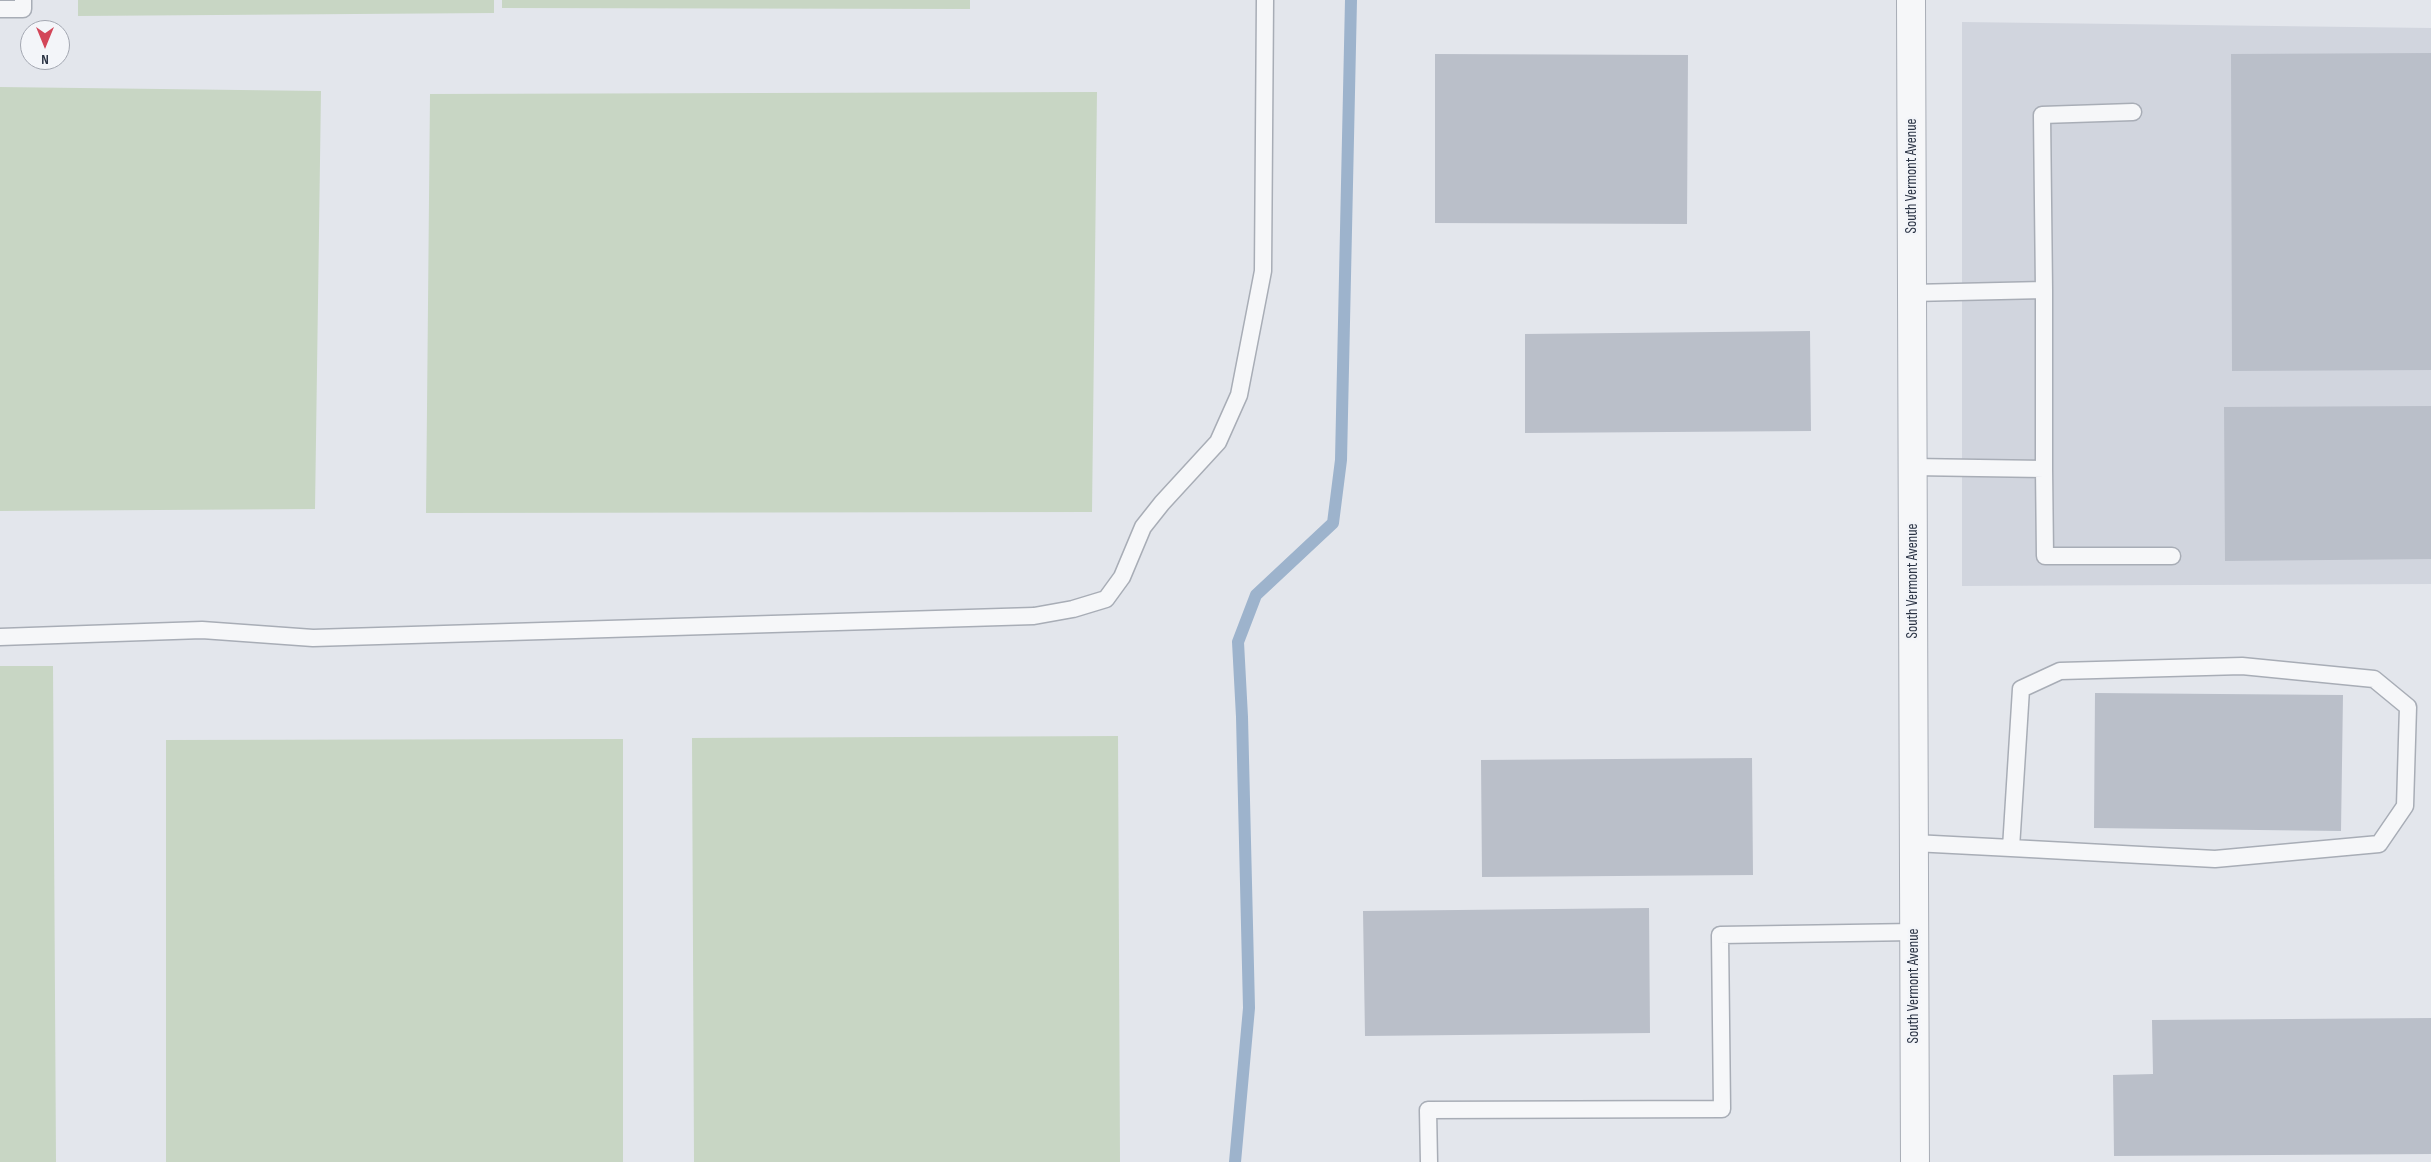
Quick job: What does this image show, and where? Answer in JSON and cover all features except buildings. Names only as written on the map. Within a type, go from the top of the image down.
[{"type":"street","name":"South Vermont Avenue","points":[[1911,0],[1915,1162]]},
{"type":"lane","points":[[0,9],[23,9],[23,0]]},
{"type":"lane","points":[[0,637],[202,630],[313,638],[1034,616],[1073,609],[1106,599],[1122,576],[1143,527],[1162,502],[1218,442],[1239,395],[1263,271],[1265,0]]},
{"type":"lane","points":[[2133,112],[2042,115],[2045,556],[2172,556]]},
{"type":"lane","points":[[1912,293],[2044,290]]},
{"type":"lane","points":[[1913,467],[2044,469]]},
{"type":"lane","points":[[1914,843],[2215,859],[2378,844],[2405,806],[2408,707],[2374,679],[2242,666],[2060,671],[2021,689],[2010,848]]},
{"type":"lane","points":[[1429,1162],[1428,1110],[1722,1108],[1720,935],[1914,932]]},
{"type":"shaded area","points":[[1962,22],[2431,28],[2431,584],[1962,586]]},
{"type":"green space","points":[[78,0],[494,0],[494,13],[78,16]]},
{"type":"green space","points":[[502,0],[970,0],[970,9],[502,8]]},
{"type":"green space","points":[[0,87],[321,91],[315,509],[0,511]]},
{"type":"green space","points":[[1097,92],[1092,512],[426,513],[430,94]]},
{"type":"green space","points":[[0,666],[53,666],[56,1162],[0,1162]]},
{"type":"green space","points":[[1118,736],[1120,1162],[694,1162],[692,738]]},
{"type":"green space","points":[[623,739],[623,1162],[166,1162],[166,740]]},
{"type":"waterway","points":[[1235,1162],[1249,1008],[1242,717],[1238,642],[1256,595],[1333,523],[1341,460],[1351,0]]}]
